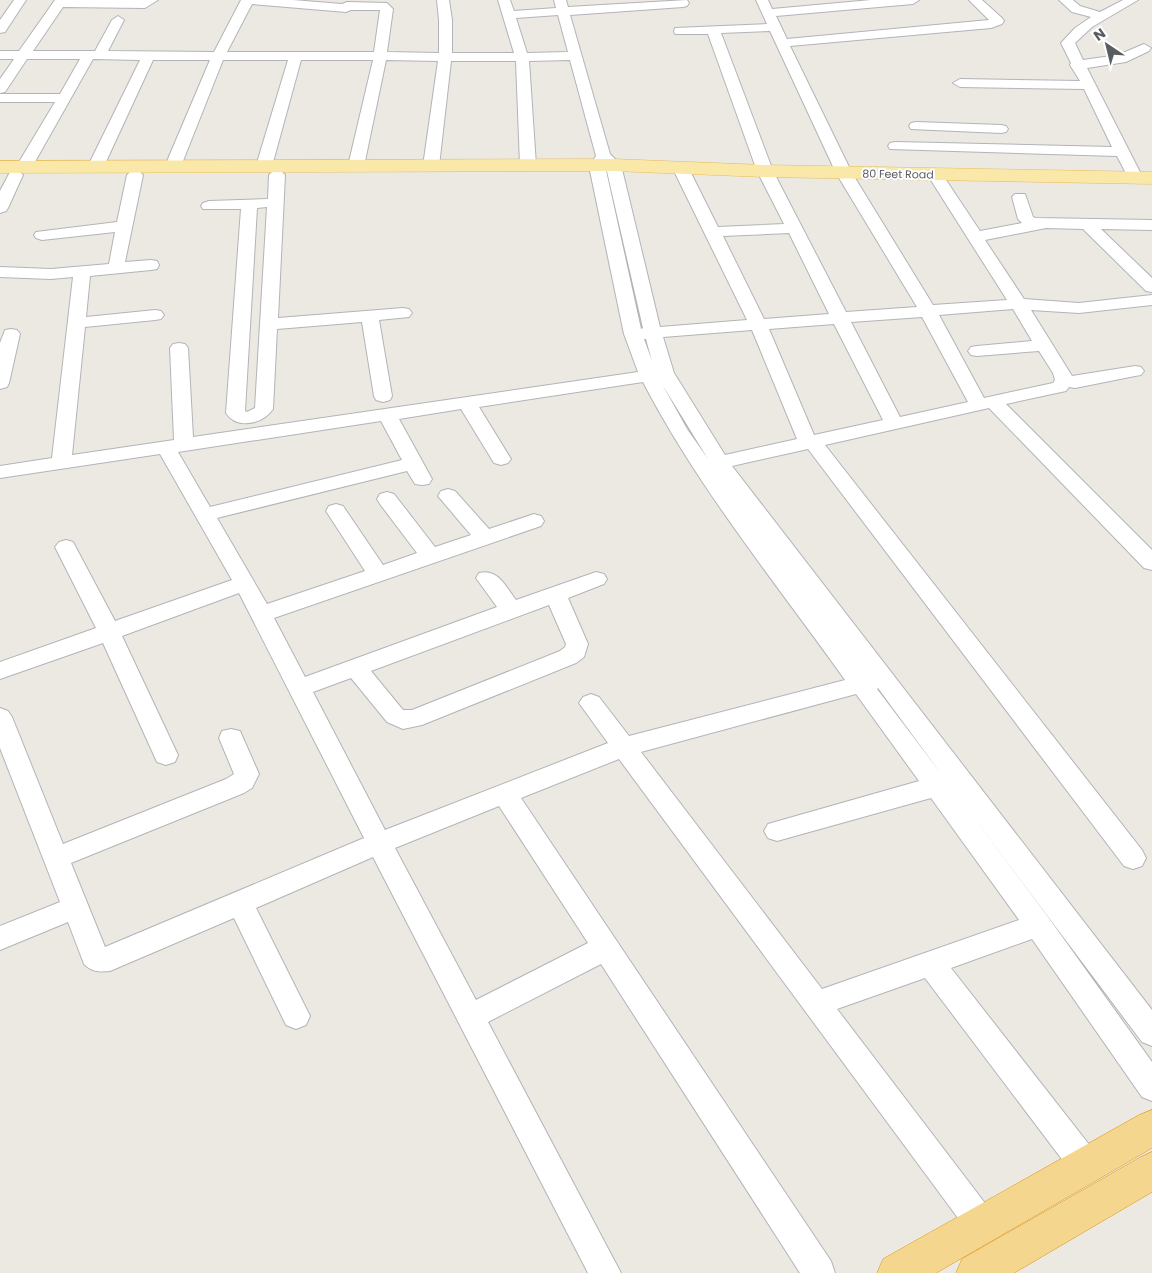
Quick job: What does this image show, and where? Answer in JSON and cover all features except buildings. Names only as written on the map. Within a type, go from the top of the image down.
[{"type":"highway","points":[[897,1273],[1087,1167],[1152,1128]]},
{"type":"highway","points":[[976,1273],[1152,1171]]},
{"type":"main road","points":[[10,171],[96,166],[173,166],[270,170],[605,166]]},
{"type":"main road","points":[[10,171],[135,175],[356,166],[605,166]]},
{"type":"main road","name":"80 Feet Road","points":[[605,166],[765,172],[1143,178]]},
{"type":"street","points":[[0,29],[20,0]]},
{"type":"street","points":[[0,89],[60,1],[145,4],[152,0]]},
{"type":"street","points":[[173,166],[218,56],[247,0],[383,6],[387,8],[380,57],[356,166]]},
{"type":"street","points":[[431,166],[444,57],[446,17],[444,0]]},
{"type":"street","points":[[504,0],[522,57],[528,165]]},
{"type":"street","points":[[762,0],[844,173],[986,403],[1152,563]]},
{"type":"street","points":[[768,14],[840,3],[908,0]]},
{"type":"street","points":[[782,42],[991,24],[998,21],[975,0]]},
{"type":"street","points":[[1065,0],[1076,9],[1103,17]]},
{"type":"street","points":[[1132,0],[1074,34],[1068,43],[1077,65],[1122,152],[1143,178]]},
{"type":"street","points":[[509,15],[562,6],[683,3]]},
{"type":"street","points":[[840,3],[865,35]]},
{"type":"street","points":[[342,20],[347,4]]},
{"type":"street","points":[[562,6],[605,166],[643,333],[677,429],[711,465],[948,783],[1152,1033]]},
{"type":"street","points":[[0,208],[10,171],[118,20]]},
{"type":"street","points":[[680,31],[775,27]]},
{"type":"street","points":[[713,30],[765,172],[894,424]]},
{"type":"street","points":[[175,56],[183,43]]},
{"type":"street","points":[[1077,65],[1121,59],[1144,48]]},
{"type":"street","points":[[0,55],[576,56]]},
{"type":"street","points":[[96,166],[148,56]]},
{"type":"street","points":[[259,424],[264,409],[275,202],[270,170],[296,56]]},
{"type":"street","points":[[960,83],[1088,85]]},
{"type":"street","points":[[0,98],[64,98]]},
{"type":"street","points":[[916,126],[998,123],[1008,149]]},
{"type":"street","points":[[895,146],[1122,152]]},
{"type":"street","points":[[681,169],[758,324],[810,442],[1133,858]]},
{"type":"street","points":[[935,174],[1062,374],[1064,381]]},
{"type":"street","points":[[116,268],[135,175]]},
{"type":"street","points":[[1020,197],[1026,219],[1032,223],[1152,225]]},
{"type":"street","points":[[209,206],[275,202]]},
{"type":"street","points":[[249,204],[235,413],[238,417],[259,424]]},
{"type":"street","points":[[975,237],[1044,224]]},
{"type":"street","points":[[1087,224],[1152,287]]},
{"type":"street","points":[[42,236],[124,226]]},
{"type":"street","points":[[712,232],[794,228]]},
{"type":"street","points":[[247,236],[273,235]]},
{"type":"street","points":[[0,272],[51,274],[151,265]]},
{"type":"street","points":[[61,462],[82,271]]},
{"type":"street","points":[[242,302],[270,300]]},
{"type":"street","points":[[643,333],[1016,304],[1079,308],[1152,300]]},
{"type":"street","points":[[240,332],[268,327],[403,313]]},
{"type":"street","points":[[77,323],[155,315]]},
{"type":"street","points":[[370,316],[383,396]]},
{"type":"street","points":[[0,382],[11,334]]},
{"type":"street","points":[[977,351],[1043,345]]},
{"type":"street","points":[[180,348],[175,445],[204,515],[245,583],[604,1273]]},
{"type":"street","points":[[238,356],[267,353]]},
{"type":"street","points":[[1064,381],[1075,382],[1140,367]]},
{"type":"street","points":[[0,472],[175,445],[259,424],[387,415],[657,374]]},
{"type":"street","points":[[711,465],[1059,387],[1064,381]]},
{"type":"street","points":[[467,403],[501,459]]},
{"type":"street","points":[[204,515],[418,471],[387,415]]},
{"type":"street","points":[[448,496],[485,537]]},
{"type":"street","points":[[387,499],[431,556]]},
{"type":"street","points":[[336,511],[378,574]]},
{"type":"street","points":[[261,614],[534,520]]},
{"type":"street","points":[[66,547],[109,632],[166,755]]},
{"type":"street","points":[[487,578],[512,610]]},
{"type":"street","points":[[299,688],[596,579]]},
{"type":"street","points":[[0,671],[245,583]]},
{"type":"street","points":[[355,667],[395,716],[404,720],[414,719],[568,657],[576,651],[577,644],[555,594]]},
{"type":"street","points":[[0,717],[94,955],[99,960],[110,959],[379,843],[624,747],[873,681]]},
{"type":"street","points":[[591,703],[983,1226]]},
{"type":"street","points":[[56,858],[243,781],[247,774],[231,738]]},
{"type":"street","points":[[776,831],[948,783]]},
{"type":"street","points":[[948,783],[1038,925],[1152,1087]]},
{"type":"street","points":[[504,793],[819,1273]]},
{"type":"street","points":[[240,903],[296,1016]]},
{"type":"street","points":[[0,938],[76,906]]},
{"type":"street","points":[[816,1004],[1038,925]]},
{"type":"street","points":[[470,1017],[606,948]]},
{"type":"street","points":[[930,963],[1087,1167]]}]
